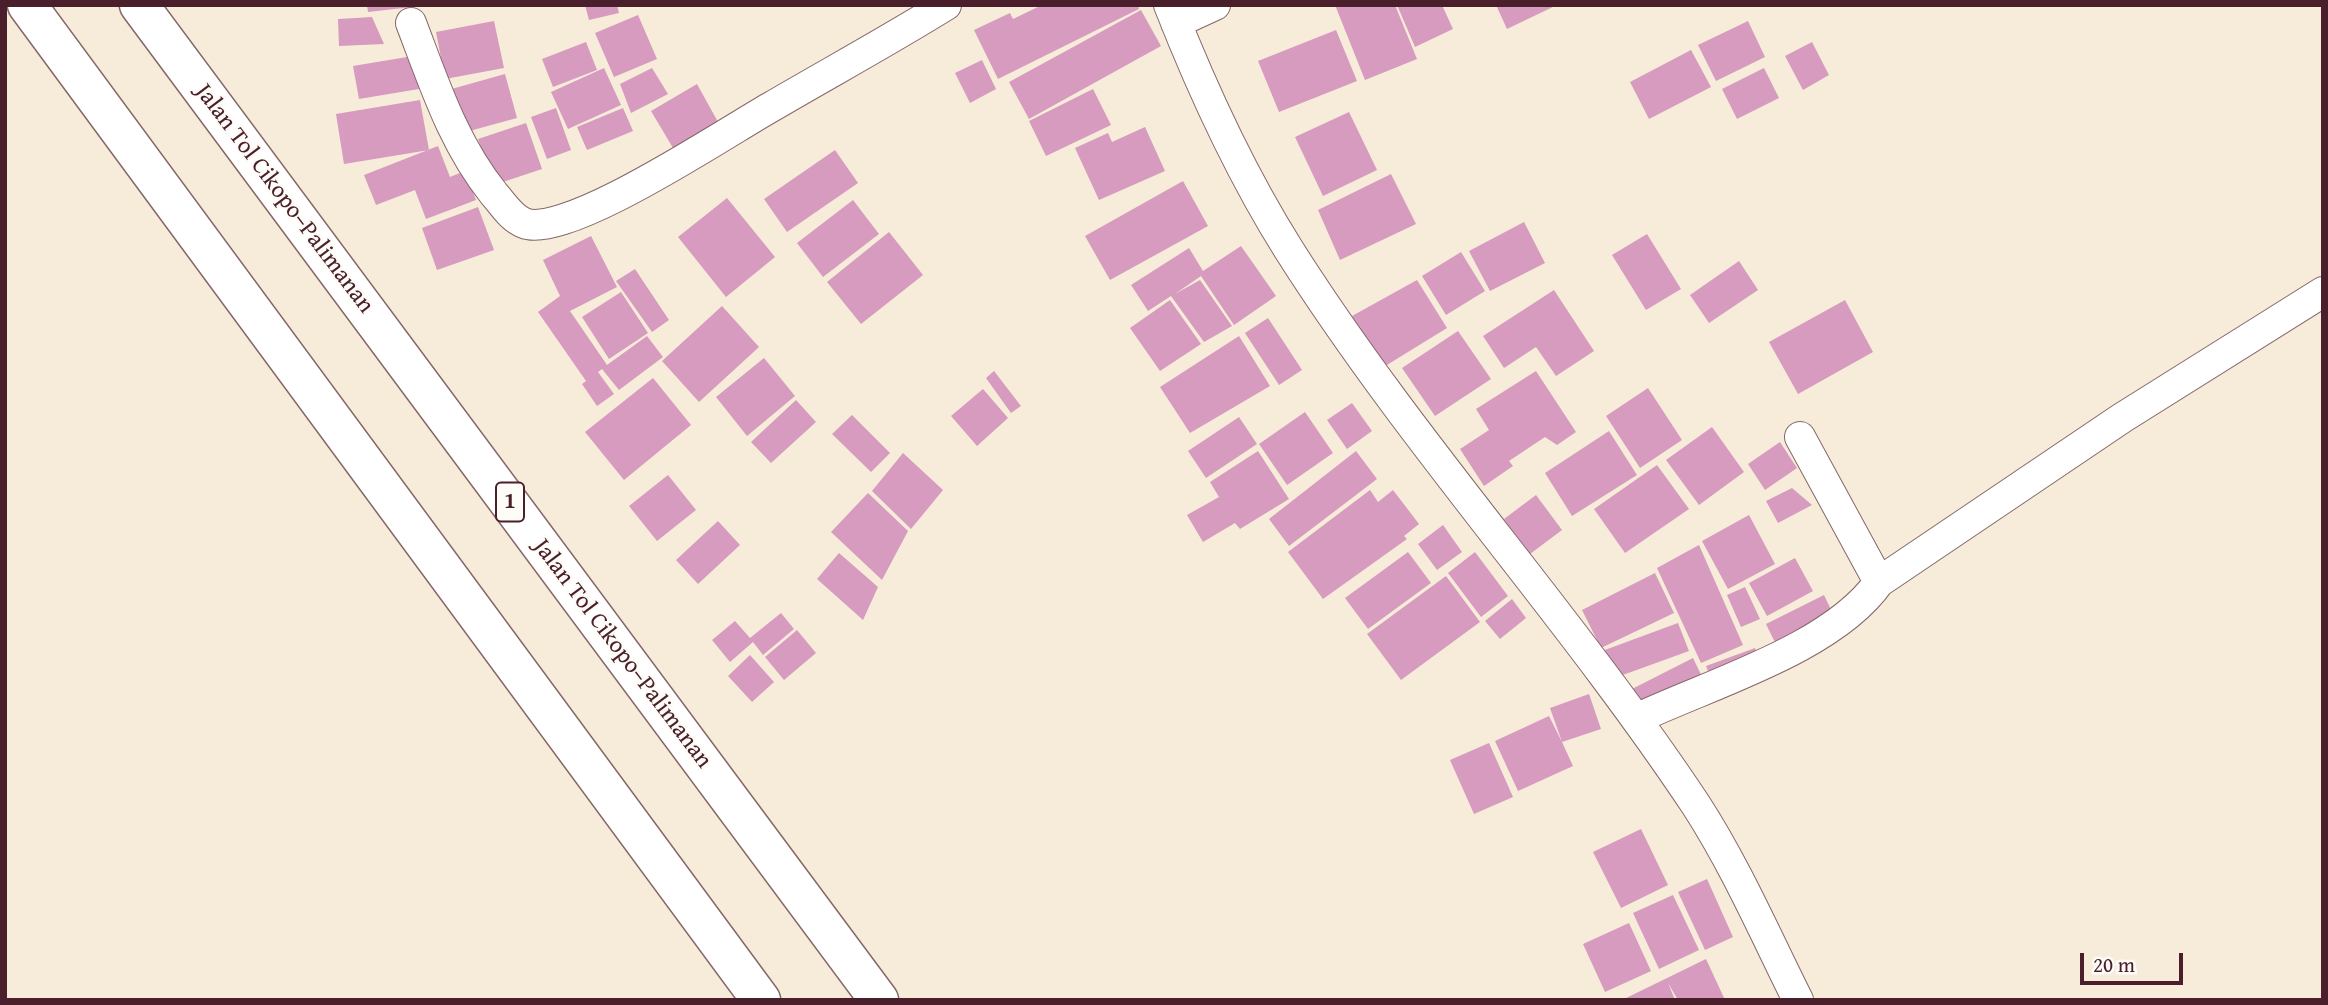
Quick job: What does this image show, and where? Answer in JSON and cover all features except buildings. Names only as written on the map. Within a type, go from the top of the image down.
[{"type":"highway","points":[[27,5],[761,1000]]},
{"type":"highway","name":"Jalan Tol Cikopo–Palimanan","points":[[139,5],[879,1000]]},
{"type":"street","points":[[411,23],[447,118],[474,169],[510,213],[523,223],[538,226],[581,213],[683,160],[946,5]]},
{"type":"street","points":[[1215,5],[1172,14],[1243,170],[1289,249],[1356,348],[1636,719],[1698,809],[1798,1000]]},
{"type":"street","points":[[1636,719],[1794,649],[1852,613],[1879,582],[2122,418],[2323,292]]},
{"type":"street","points":[[1800,437],[1879,582]]}]
